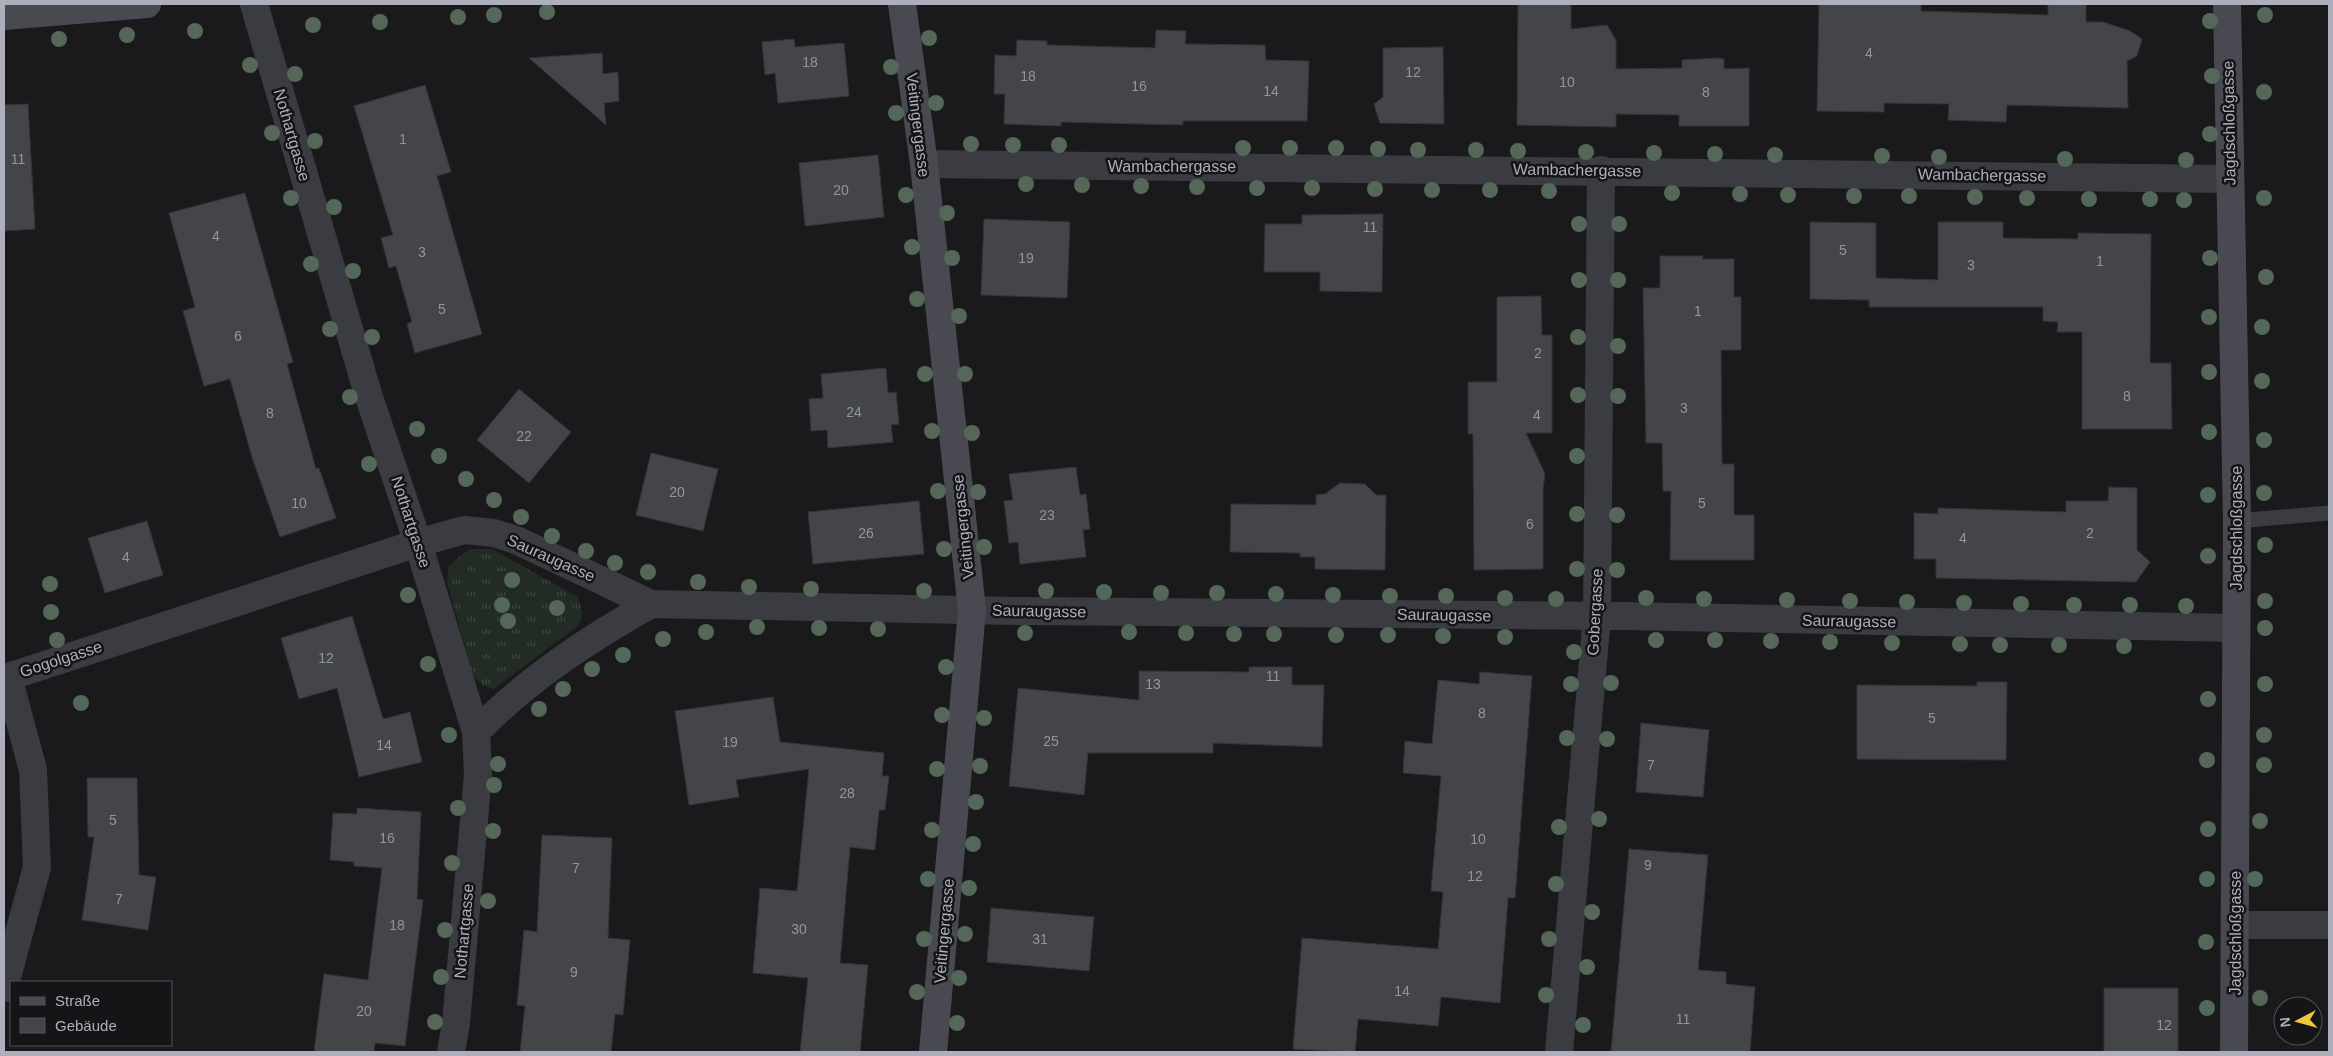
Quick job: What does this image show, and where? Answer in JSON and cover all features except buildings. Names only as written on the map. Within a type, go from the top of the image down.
[{"type":"street","points":[[4,16],[147,4]]},
{"type":"street","name":"Nothartgasse","points":[[254,4],[368,394],[418,543],[476,732],[478,774],[456,1023],[451,1052]]},
{"type":"street","name":"Veitingergasse","points":[[902,4],[924,164],[972,610],[933,1052]]},
{"type":"street","name":"Jagdschloßgasse","points":[[2227,4],[2237,521],[2234,1052]]},
{"type":"street","name":"Wambachergasse","points":[[924,164],[2230,178]]},
{"type":"street","name":"Gobergasse","points":[[1559,1052],[1597,616],[1601,170]]},
{"type":"street","name":"Sauraugasse","points":[[418,543],[464,530],[494,533],[516,540],[651,604],[972,610],[1597,616],[2236,628]]},
{"type":"street","name":"Gogolgasse","points":[[4,988],[37,867],[33,770],[8,677],[418,543]]},
{"type":"street","points":[[476,732],[503,704],[542,672],[594,636],[651,604]]},
{"type":"street","points":[[2235,926],[2329,925]]},
{"type":"lane","points":[[2237,521],[2329,513]]},
{"type":"green space","points":[[470,549],[492,549],[578,597],[581,608],[582,615],[578,626],[494,689],[483,686],[473,675],[447,583],[449,565]]}]
